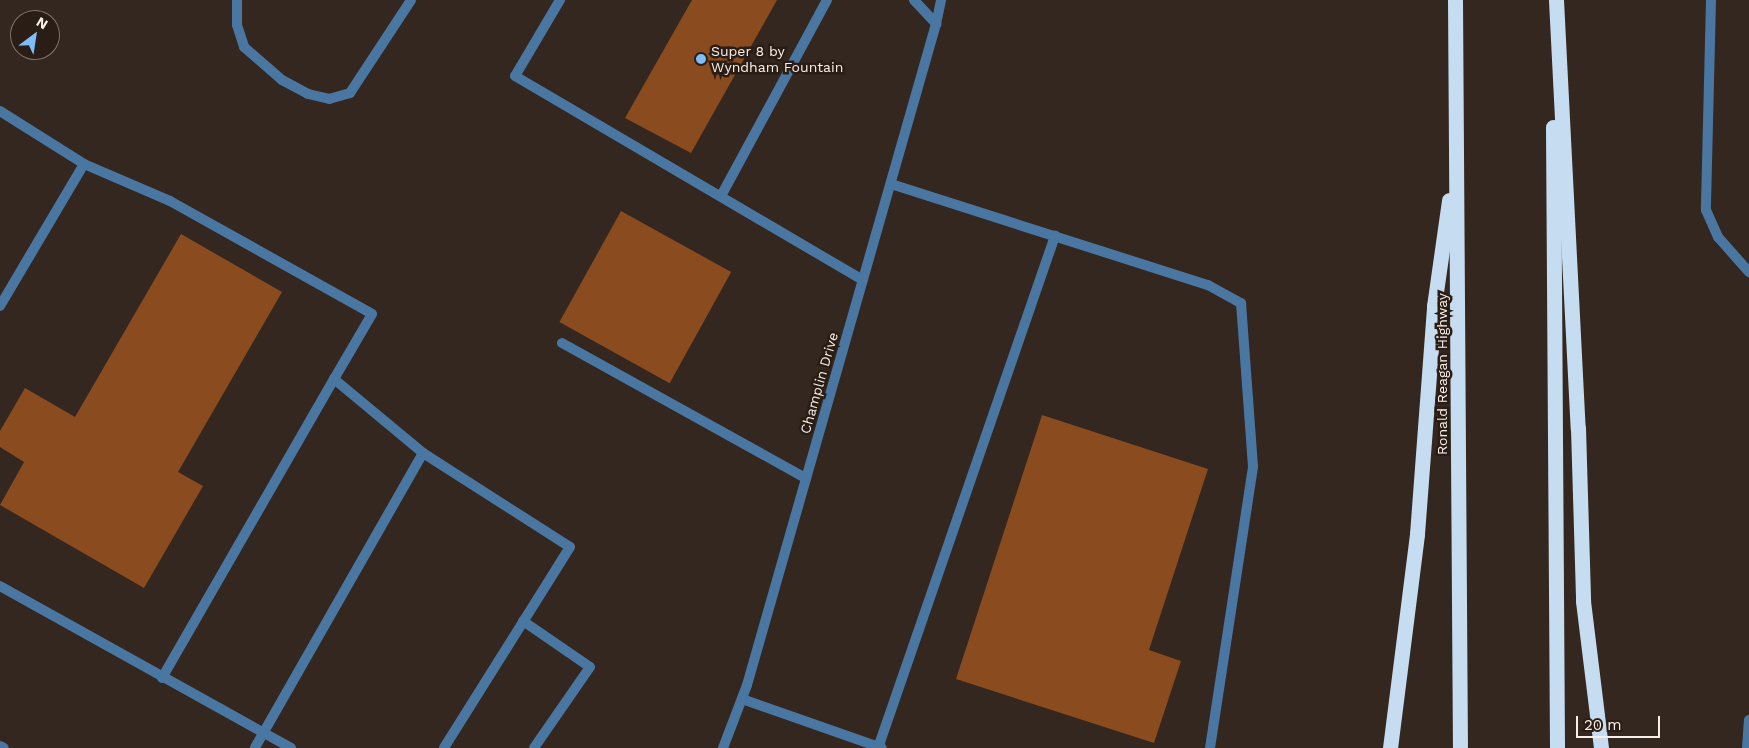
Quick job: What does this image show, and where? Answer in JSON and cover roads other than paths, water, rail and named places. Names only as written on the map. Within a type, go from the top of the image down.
[{"type":"highway","name":"Ronald Reagan Highway","points":[[1456,0],[1460,748]]},
{"type":"highway","points":[[1552,0],[1557,748]]},
{"type":"highway","points":[[1556,0],[1578,428],[1583,600],[1601,748]]},
{"type":"highway","points":[[1390,748],[1417,534],[1434,306],[1456,151]]},
{"type":"street","points":[[237,0],[237,25],[244,47],[282,80],[308,94],[329,99],[350,94],[411,0]]},
{"type":"street","points":[[560,0],[515,76],[863,280]]},
{"type":"street","points":[[721,196],[827,0]]},
{"type":"street","points":[[914,0],[936,24]]},
{"type":"street","name":"Champlin Drive","points":[[723,748],[742,699],[891,184],[941,0]]},
{"type":"street","points":[[1711,0],[1706,210],[1718,237],[1749,272]]},
{"type":"street","points":[[0,111],[84,164],[170,202],[372,314],[162,678]]},
{"type":"street","points":[[0,306],[84,164]]},
{"type":"street","points":[[891,184],[1208,285],[1241,303],[1253,466],[1210,748]]},
{"type":"street","points":[[742,699],[880,747],[1055,236]]},
{"type":"street","points":[[562,343],[806,478]]},
{"type":"street","points":[[334,379],[423,453],[570,547],[444,748]]},
{"type":"street","points":[[255,748],[423,453]]},
{"type":"street","points":[[0,586],[162,678],[291,748]]},
{"type":"street","points":[[524,621],[590,668],[534,748]]},
{"type":"street","points":[[1746,748],[1749,720]]},
{"type":"street","points":[[0,746],[4,748]]},
{"type":"place","name":"Super 8 by Wyndham Fountain","points":[[701,59]]}]
